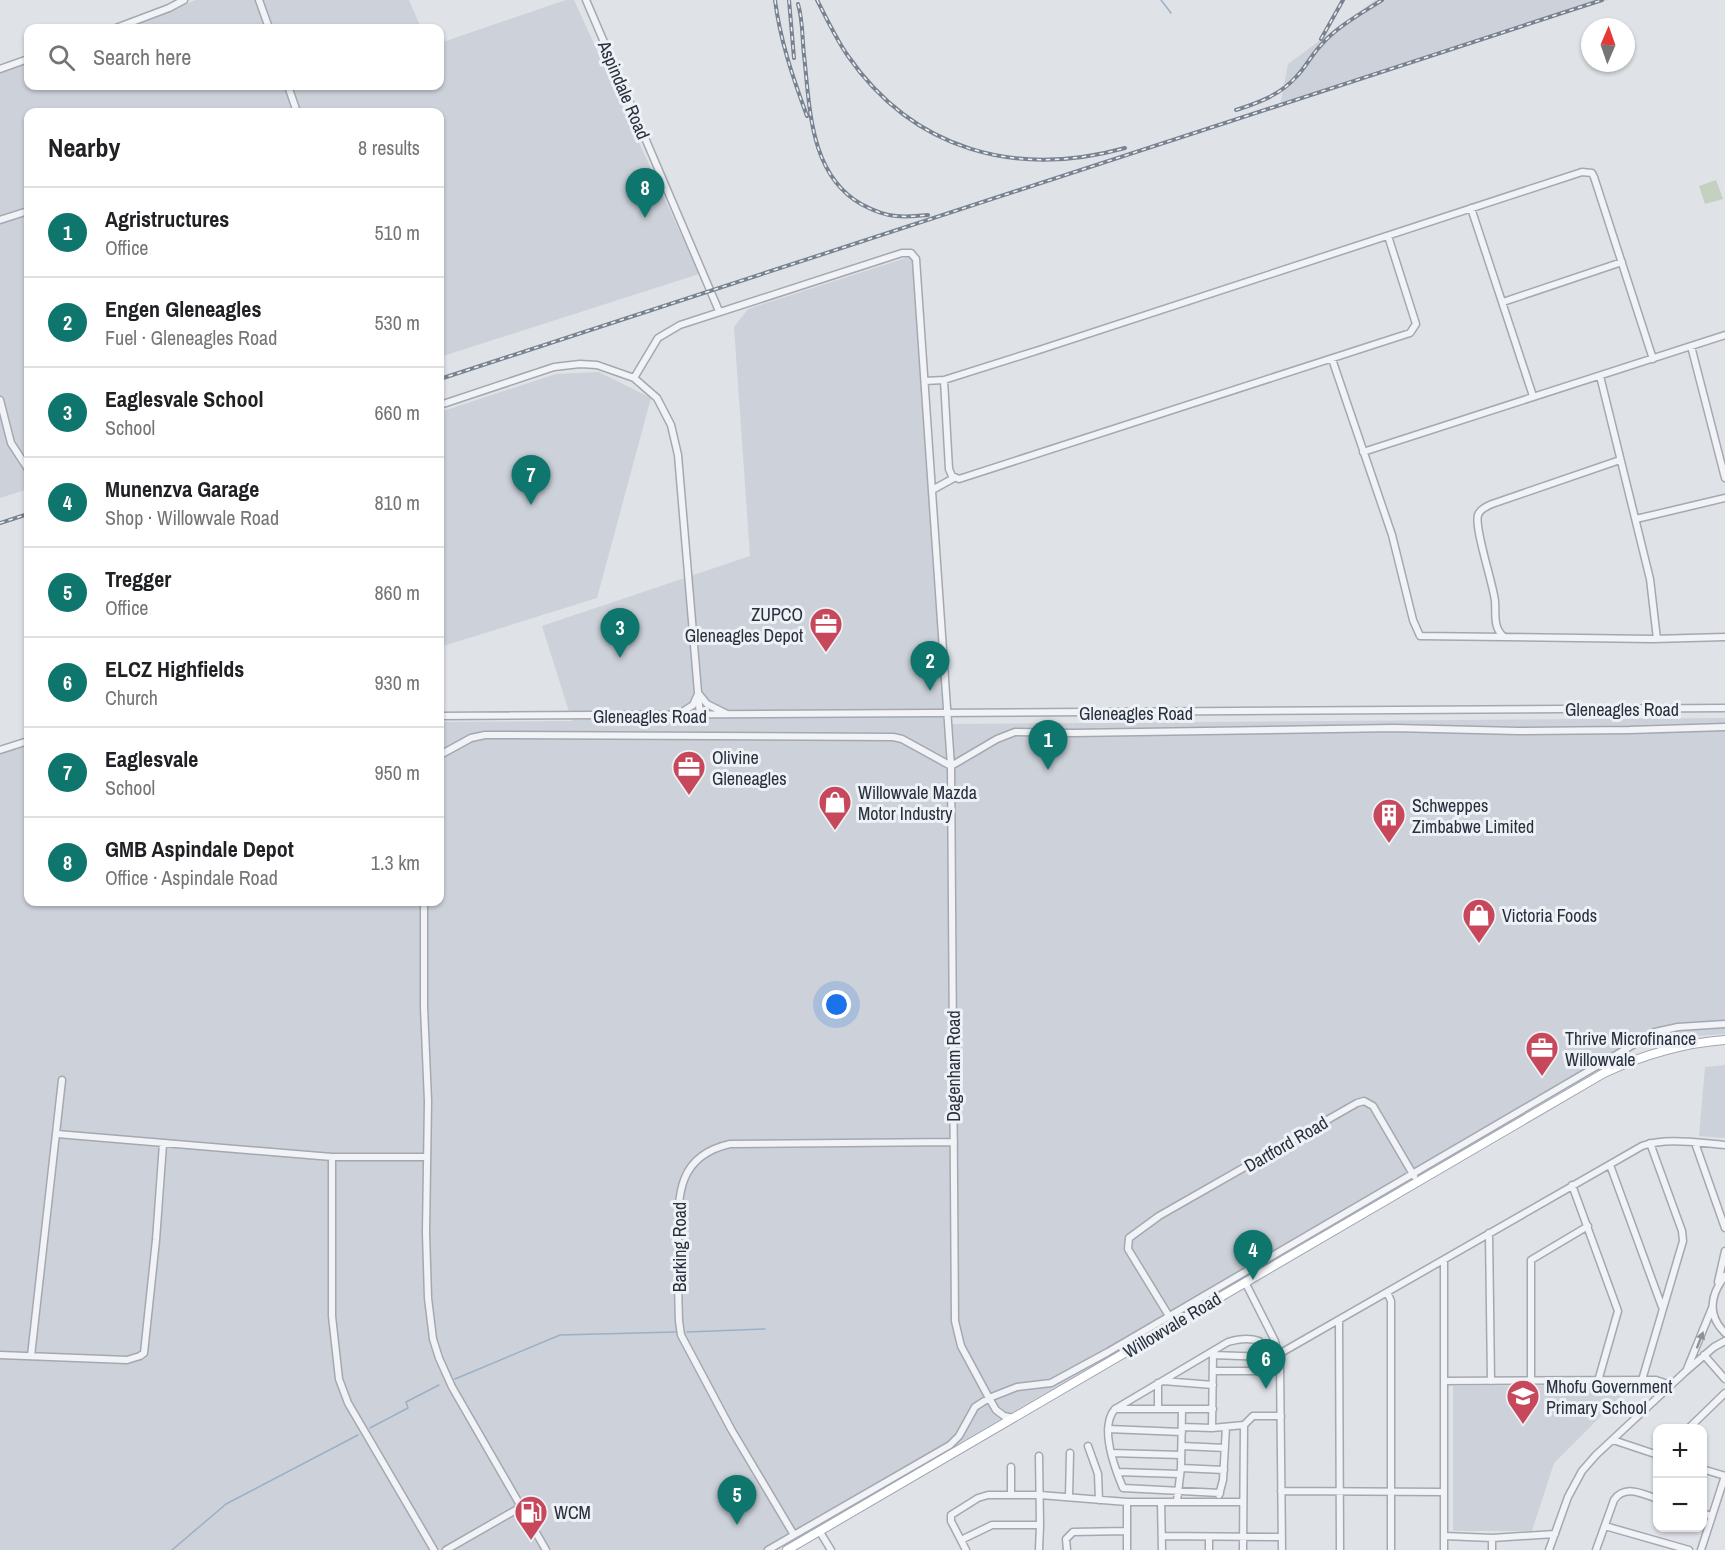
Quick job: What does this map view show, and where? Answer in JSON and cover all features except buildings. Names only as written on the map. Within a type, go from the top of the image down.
[{"type":"main road","name":"Willowvale Road","points":[[787,1550],[1245,1282],[1415,1178],[1585,1084],[1623,1064],[1668,1048],[1725,1040]]},
{"type":"street","points":[[126,24],[184,0]]},
{"type":"street","points":[[259,0],[268,24]]},
{"type":"street","name":"Aspindale Road","points":[[586,0],[719,312]]},
{"type":"street","points":[[0,69],[24,60]]},
{"type":"street","points":[[289,90],[296,108]]},
{"type":"street","points":[[926,381],[944,380],[1582,172],[1592,173],[1653,358]]},
{"type":"street","points":[[1471,208],[1533,396]]},
{"type":"street","points":[[0,220],[24,212]]},
{"type":"street","points":[[932,490],[954,478],[965,478],[1410,333],[1416,324],[1388,236]]},
{"type":"street","name":"Dagenham Road","points":[[719,312],[902,253],[911,253],[917,262],[951,766],[955,1322],[966,1357],[996,1410]]},
{"type":"street","points":[[1503,302],[1622,262]]},
{"type":"street","points":[[634,378],[662,334],[680,325],[719,312]]},
{"type":"street","points":[[1363,452],[1725,335]]},
{"type":"street","points":[[1691,346],[1725,478]]},
{"type":"street","points":[[1332,359],[1392,536],[1413,620],[1420,636],[1431,638],[1503,636],[1657,639],[1725,637]]},
{"type":"street","points":[[444,404],[567,365],[597,365],[612,368],[634,378],[662,405],[675,438],[678,455],[700,716]]},
{"type":"street","points":[[1600,376],[1653,591],[1657,639]]},
{"type":"street","points":[[944,380],[949,469],[954,478]]},
{"type":"street","points":[[0,400],[11,443],[24,463]]},
{"type":"street","points":[[1503,636],[1497,628],[1493,590],[1480,537],[1477,516],[1479,512],[1492,504],[1620,460]]},
{"type":"street","points":[[1635,519],[1725,498]]},
{"type":"street","points":[[698,694],[707,704],[729,715]]},
{"type":"street","points":[[674,716],[693,705],[698,694]]},
{"type":"street","name":"Gleneagles Road","points":[[444,716],[1725,708]]},
{"type":"street","points":[[444,753],[471,738],[485,735],[893,737],[951,766],[997,739],[1015,732],[1394,728],[1518,731],[1725,726]]},
{"type":"street","points":[[0,750],[24,742]]},
{"type":"street","points":[[424,906],[424,1007],[428,1101],[428,1298],[433,1339],[452,1387],[546,1550]]},
{"type":"street","points":[[768,1550],[950,1444],[959,1436],[972,1411],[989,1398],[1017,1387],[1051,1383],[1415,1178],[1655,1032],[1664,1029],[1725,1024]]},
{"type":"street","points":[[31,1356],[62,1080]]},
{"type":"street","name":"Dartford Road","points":[[1169,1316],[1128,1249],[1127,1242],[1132,1234],[1159,1216],[1361,1101],[1368,1102],[1378,1113],[1415,1178]]},
{"type":"street","points":[[57,1134],[333,1157],[427,1157]]},
{"type":"street","name":"Barking Road","points":[[794,1535],[731,1429],[681,1335],[678,1200],[684,1177],[691,1166],[706,1154],[718,1147],[730,1144],[954,1142]]},
{"type":"street","points":[[1642,1380],[1682,1246],[1682,1235],[1650,1143]]},
{"type":"street","points":[[1214,1353],[1268,1357],[1279,1354],[1340,1321],[1572,1185],[1650,1143],[1725,1145]]},
{"type":"street","points":[[1695,1143],[1725,1227]]},
{"type":"street","points":[[0,1355],[127,1360],[144,1353],[163,1144]]},
{"type":"street","points":[[333,1157],[332,1316],[339,1380],[348,1403],[434,1550]]},
{"type":"street","points":[[1610,1165],[1662,1308]]},
{"type":"street","points":[[1572,1185],[1618,1311],[1598,1382]]},
{"type":"street","points":[[1531,1381],[1531,1260],[1588,1226]]},
{"type":"street","points":[[1489,1233],[1491,1381]]},
{"type":"street","points":[[1685,1372],[1693,1359],[1712,1308],[1713,1295],[1725,1251]]},
{"type":"street","points":[[1444,1260],[1444,1550]]},
{"type":"street","points":[[1717,1285],[1725,1276]]},
{"type":"street","points":[[1245,1282],[1279,1354],[1282,1550]]},
{"type":"street","points":[[1387,1292],[1391,1301],[1391,1550]]},
{"type":"street","points":[[1712,1308],[1725,1334]]},
{"type":"street","points":[[1340,1321],[1340,1550]]},
{"type":"street","points":[[1213,1371],[1267,1371],[1270,1367],[1268,1357],[1259,1341],[1238,1339],[1227,1342],[1214,1353],[1114,1409],[1110,1414],[1108,1429],[1111,1453],[1125,1489],[1220,1493]]},
{"type":"street","points":[[1549,1550],[1576,1478],[1685,1372],[1725,1341]]},
{"type":"street","points":[[1212,1428],[1214,1353]]},
{"type":"street","points":[[1704,1355],[1725,1379]]},
{"type":"street","points":[[1444,1381],[1656,1380],[1671,1385]]},
{"type":"street","points":[[1160,1382],[1213,1385]]},
{"type":"street","points":[[1158,1409],[1160,1382]]},
{"type":"street","points":[[1693,1424],[1725,1393]]},
{"type":"street","points":[[1114,1409],[1213,1409]]},
{"type":"street","points":[[1177,1501],[1182,1446],[1182,1409]]},
{"type":"street","points":[[996,1410],[1004,1416],[1013,1418]]},
{"type":"street","points":[[995,1429],[996,1410]]},
{"type":"street","points":[[1243,1550],[1244,1425],[1252,1416],[1281,1416]]},
{"type":"street","points":[[1108,1429],[1182,1430],[1244,1425]]},
{"type":"street","points":[[1216,1502],[1223,1487],[1227,1427]]},
{"type":"street","points":[[1613,1440],[1653,1453]]},
{"type":"street","points":[[1088,1446],[1098,1474],[1099,1500]]},
{"type":"street","points":[[1182,1446],[1225,1448]]},
{"type":"street","points":[[1069,1497],[1070,1453]]},
{"type":"street","points":[[1111,1453],[1181,1455]]},
{"type":"street","points":[[1039,1456],[1039,1550]]},
{"type":"street","points":[[1011,1467],[1011,1495]]},
{"type":"street","points":[[1117,1472],[1224,1470]]},
{"type":"street","points":[[1701,1550],[1725,1476],[1707,1471]]},
{"type":"street","points":[[1596,1550],[1614,1500],[1623,1491],[1629,1490],[1653,1497]]},
{"type":"street","points":[[1281,1491],[1443,1492]]},
{"type":"street","points":[[966,1550],[951,1521],[954,1512],[983,1496],[1040,1495],[1127,1502],[1242,1502]]},
{"type":"street","points":[[1127,1502],[1127,1550]]},
{"type":"street","points":[[1161,1502],[1162,1550]]},
{"type":"street","points":[[446,1550],[521,1507]]},
{"type":"street","points":[[1707,1514],[1712,1516]]},
{"type":"street","points":[[961,1540],[992,1525],[1040,1525]]},
{"type":"street","points":[[1605,1526],[1689,1550]]},
{"type":"street","points":[[820,1532],[831,1550]]},
{"type":"street","points":[[1067,1550],[1066,1539],[1073,1532],[1127,1532]]},
{"type":"street","points":[[1444,1536],[1492,1538],[1555,1534]]},
{"type":"street","points":[[1162,1536],[1281,1537]]},
{"type":"street","points":[[1209,1537],[1209,1550]]},
{"type":"street","points":[[1492,1538],[1492,1550]]},
{"type":"shaded area","points":[[196,0],[409,0],[419,24],[129,24]]},
{"type":"shaded area","points":[[566,0],[574,0],[699,274],[444,356],[444,108],[24,108],[24,490],[0,498],[0,70],[24,61],[24,90],[444,90],[444,42]]},
{"type":"shaded area","points":[[1375,0],[1608,0],[1280,106],[1288,64]]},
{"type":"shaded area","points":[[912,256],[944,724],[1725,718],[1725,1034],[1682,1037],[1633,1049],[777,1550],[0,1550],[0,753],[24,746],[24,906],[444,906],[444,722],[572,721],[542,626],[750,556],[734,327],[748,309]]},
{"type":"shaded area","points":[[599,372],[651,398],[597,598],[444,646],[444,411],[556,374]]},
{"type":"shaded area","points":[[1725,1065],[1725,1138],[1699,1136],[1705,1067]]},
{"type":"shaded area","name":"Mhofu Government Primary School","points":[[1632,1385],[1554,1463],[1532,1531],[1453,1531],[1453,1386]]},
{"type":"green space","points":[[1716,180],[1723,199],[1705,204],[1699,186]]},
{"type":"waterway","points":[[1161,0],[1171,13]]},
{"type":"waterway","points":[[687,1332],[765,1329]]},
{"type":"waterway","points":[[455,1379],[560,1335],[676,1332]]},
{"type":"waterway","points":[[370,1428],[408,1408],[406,1402],[439,1385]]},
{"type":"waterway","points":[[172,1550],[226,1504],[358,1435]]},
{"type":"railway","points":[[775,0],[780,30],[807,116]]},
{"type":"railway","points":[[789,0],[794,58]]},
{"type":"railway","points":[[817,0],[848,56],[874,88],[904,115],[936,135],[971,149],[1007,157],[1045,160],[1085,157],[1125,148]]},
{"type":"railway","points":[[1321,39],[1343,0]]},
{"type":"railway","points":[[1236,110],[1283,89],[1300,73],[1328,37],[1382,0]]},
{"type":"railway","points":[[444,378],[1602,0]]},
{"type":"railway","points":[[798,4],[815,138],[831,175],[844,191],[873,210],[896,216],[928,215]]},
{"type":"railway","points":[[0,523],[24,515]]},
{"type":"place","name":"GMB Aspindale Depot","points":[[645,218]]},
{"type":"place","name":"Eaglesvale","points":[[531,505]]},
{"type":"place","name":"ZUPCO Gleneagles Depot","points":[[826,653]]},
{"type":"place","name":"Eaglesvale School","points":[[620,658]]},
{"type":"place","name":"Engen Gleneagles","points":[[930,691]]},
{"type":"place","name":"Agristructures","points":[[1048,770]]},
{"type":"place","name":"Olivine Gleneagles","points":[[689,796]]},
{"type":"place","name":"Willowvale Mazda Motor Industry","points":[[835,831]]},
{"type":"place","name":"Schweppes Zimbabwe Limited","points":[[1389,844]]},
{"type":"place","name":"Victoria Foods","points":[[1479,944]]},
{"type":"place","name":"Thrive Microfinance Willowvale","points":[[1542,1077]]},
{"type":"place","name":"Munenzva Garage","points":[[1253,1280]]},
{"type":"place","name":"ELCZ Highfields","points":[[1266,1389]]},
{"type":"place","name":"Mhofu Government Primary School","points":[[1523,1425]]},
{"type":"place","name":"Tregger","points":[[737,1525]]},
{"type":"place","name":"WCM","points":[[531,1541]]}]
